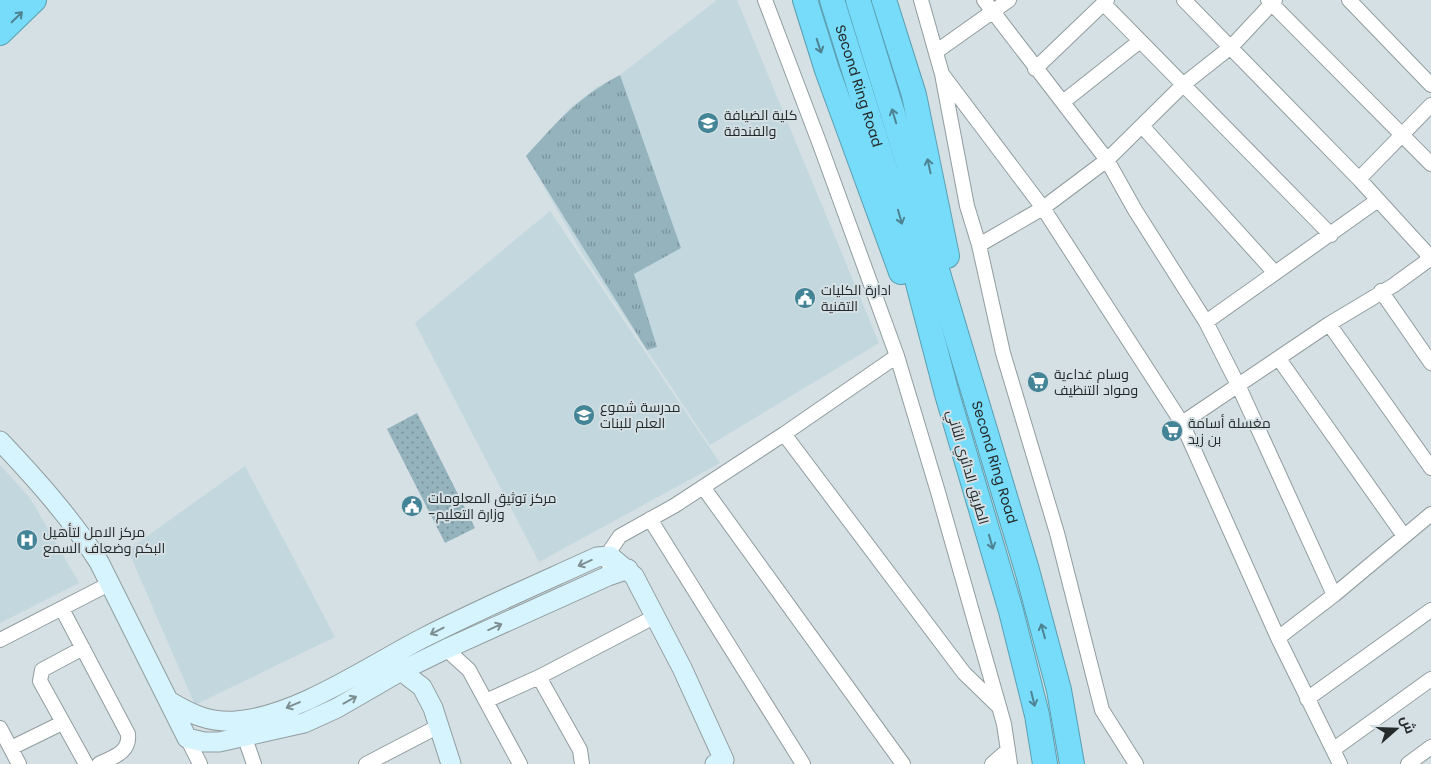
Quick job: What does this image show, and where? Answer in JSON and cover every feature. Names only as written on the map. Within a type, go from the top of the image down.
[{"type":"highway","points":[[0,6],[6,0]]},
{"type":"highway","points":[[0,33],[34,0]]},
{"type":"highway","points":[[805,0],[827,70],[947,394]]},
{"type":"highway","name":"Second Ring Road","points":[[832,0],[897,167],[922,220],[973,386],[1059,690],[1072,764]]},
{"type":"highway","points":[[858,0],[897,167]]},
{"type":"highway","points":[[884,0],[914,95],[973,386]]},
{"type":"highway","name":"الطريق الدائري الثاني","points":[[897,167],[947,394],[1011,611],[1037,715],[1046,764]]},
{"type":"street","points":[[765,0],[829,168],[897,356],[938,492],[998,706],[1009,757],[992,764]]},
{"type":"street","points":[[921,0],[937,51],[967,206],[979,245],[1003,353],[1057,533],[1102,710],[1136,764]]},
{"type":"street","points":[[984,0],[1035,69],[1107,160],[1135,210],[1206,322],[1239,387],[1334,595]]},
{"type":"street","points":[[937,51],[1009,0]]},
{"type":"street","points":[[1182,423],[1239,387],[1329,324],[1381,291],[1394,285],[1431,258],[1359,179],[1232,46],[1184,0]]},
{"type":"street","points":[[1349,0],[1431,85]]},
{"type":"street","points":[[1035,69],[1106,2],[1140,41],[1331,236]]},
{"type":"street","points":[[979,245],[1043,208],[1107,160],[1184,84],[1232,46],[1272,2],[1431,164]]},
{"type":"street","points":[[1063,102],[1140,41]]},
{"type":"street","points":[[942,74],[1043,208],[1182,423],[1278,638],[1340,764]]},
{"type":"street","points":[[1359,179],[1401,133],[1431,105]]},
{"type":"street","points":[[1142,126],[1275,272]]},
{"type":"street","points":[[1206,322],[1275,272],[1331,236],[1378,200]]},
{"type":"street","points":[[1381,291],[1431,363]]},
{"type":"street","points":[[1329,324],[1431,468]]},
{"type":"street","points":[[608,576],[613,543],[620,536],[703,487],[897,356]]},
{"type":"street","points":[[1279,359],[1404,536]]},
{"type":"street","points":[[784,434],[964,674],[998,706]]},
{"type":"street","points":[[0,442],[74,525],[99,562],[200,764]]},
{"type":"street","points":[[703,487],[903,764]]},
{"type":"street","points":[[1278,638],[1334,595],[1431,514]]},
{"type":"street","points":[[650,519],[803,764]]},
{"type":"street","points":[[187,738],[209,742],[249,728],[459,620],[597,557],[610,556],[628,569],[639,583],[656,616],[722,763]]},
{"type":"street","points":[[169,701],[201,718],[249,728],[292,727],[320,716],[401,671],[446,649],[608,576],[628,569]]},
{"type":"street","points":[[0,640],[109,584]]},
{"type":"street","points":[[62,609],[128,734],[128,745],[125,750],[99,764]]},
{"type":"street","points":[[1307,699],[1431,610]]},
{"type":"street","points":[[486,701],[539,677],[656,616]]},
{"type":"street","points":[[83,648],[42,670],[40,681],[86,764]]},
{"type":"street","points":[[446,649],[469,670],[520,764]]},
{"type":"street","points":[[401,671],[422,687],[439,726],[451,764]]},
{"type":"street","points":[[539,677],[580,750],[582,764]]},
{"type":"street","points":[[1334,749],[1431,679]]},
{"type":"street","points":[[11,748],[62,722]]},
{"type":"street","points":[[369,763],[439,726]]},
{"type":"street","points":[[0,728],[19,764]]},
{"type":"street","points":[[249,728],[249,753],[254,764]]},
{"type":"street","points":[[1408,764],[1431,747]]},
{"type":"shaded area","points":[[717,0],[737,0],[879,343],[710,445],[582,253],[526,156],[570,108],[597,87],[620,75]]},
{"type":"shaded area","points":[[550,211],[720,463],[539,562],[415,323]]},
{"type":"shaded area","name":"مركز الامل لتأهيل البكم وضعاف السمع","points":[[0,465],[30,498],[79,583],[0,623]]},
{"type":"shaded area","points":[[245,466],[335,637],[195,705],[128,550]]},
{"type":"green space","points":[[620,75],[681,248],[634,274],[657,347],[647,350],[526,156],[569,111],[592,92]]},
{"type":"green space","points":[[417,413],[475,528],[445,543],[387,429]]},
{"type":"place","name":"كلية الضيافة والفندقة","points":[[708,123]]},
{"type":"place","name":"ادارة الكليات التقنية","points":[[805,298]]},
{"type":"place","name":"وسام غداءية ومواد التنظيف","points":[[1038,382]]},
{"type":"place","name":"مدرسة شموع العلم للبنات","points":[[584,415]]},
{"type":"place","name":"مغسلة أسامة بن زيد","points":[[1172,431]]},
{"type":"place","name":"مركز توثيق المعلومات -وزارة التعليم","points":[[412,506]]},
{"type":"place","name":"مركز الامل لتأهيل البكم وضعاف السمع","points":[[27,540]]}]
